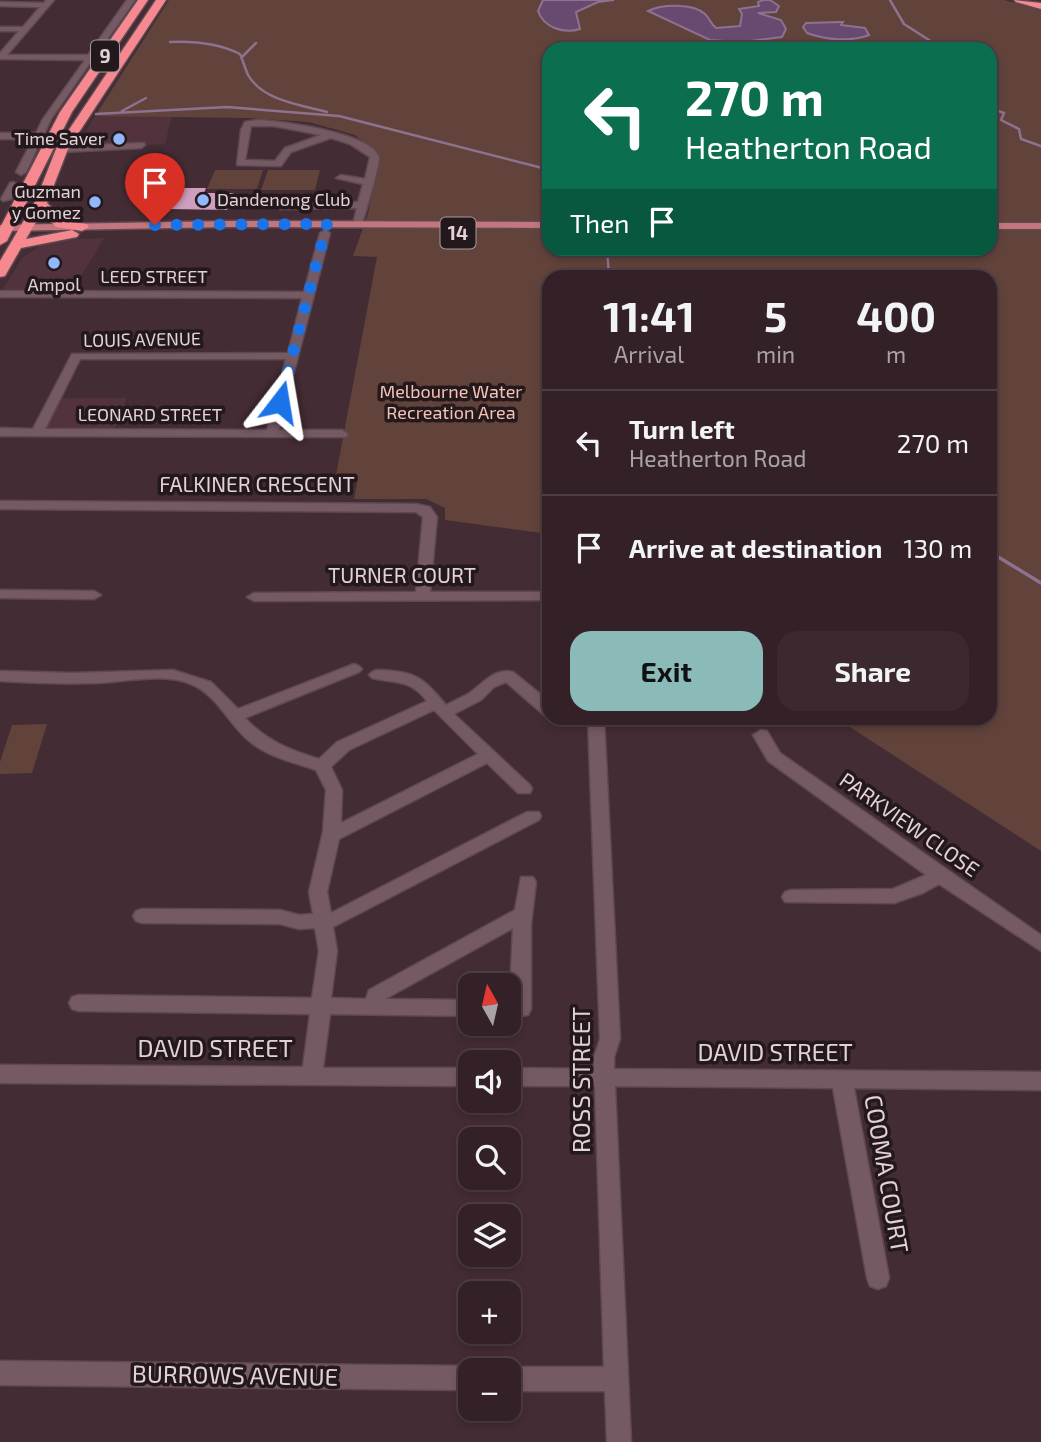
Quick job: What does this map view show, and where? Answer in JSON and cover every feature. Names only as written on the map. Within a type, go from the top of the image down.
[{"type":"highway","name":"9","points":[[2,231],[15,214],[13,192],[143,0]]},
{"type":"highway","name":"9","points":[[0,273],[40,203],[62,149],[161,0]]},
{"type":"highway","points":[[1019,0],[1041,6]]},
{"type":"highway","points":[[40,203],[58,222],[77,230]]},
{"type":"highway","points":[[23,236],[77,230]]},
{"type":"main road","name":"14","points":[[357,229],[542,225]]},
{"type":"main road","points":[[997,226],[1041,226]]},
{"type":"main road","name":"14","points":[[2,231],[23,236],[77,230],[326,228],[542,233]]},
{"type":"main road","points":[[997,234],[1041,234]]},
{"type":"street","points":[[21,172],[47,119],[131,0]]},
{"type":"street","points":[[0,4],[48,2]]},
{"type":"street","points":[[0,69],[4,57],[24,29],[48,2]]},
{"type":"street","points":[[0,29],[24,29]]},
{"type":"street","points":[[4,57],[122,58]]},
{"type":"street","points":[[330,135],[288,150],[278,164],[240,163],[245,130],[254,122],[286,124],[330,135],[373,154],[375,158],[357,229]]},
{"type":"street","points":[[0,135],[39,136]]},
{"type":"street","points":[[62,149],[141,145]]},
{"type":"street","points":[[341,178],[368,182]]},
{"type":"street","points":[[280,206],[363,205]]},
{"type":"street","points":[[272,434],[326,228]]},
{"type":"street","name":"LEED STREET","points":[[0,294],[309,295]]},
{"type":"street","name":"LOUIS AVENUE","points":[[37,432],[76,356],[292,356]]},
{"type":"street","name":"LEONARD STREET","points":[[0,432],[342,434]]},
{"type":"street","name":"FALKINER CRESCENT","points":[[0,505],[416,508],[425,510],[430,517],[423,596]]},
{"type":"street","points":[[0,594],[94,595]]},
{"type":"street","name":"TURNER COURT","points":[[254,597],[542,596]]},
{"type":"street","points":[[235,716],[354,668]]},
{"type":"street","points":[[377,675],[403,675],[415,680],[488,756],[524,789]]},
{"type":"street","points":[[0,676],[181,677],[207,686],[254,737],[274,749],[322,766],[334,790],[332,835],[318,892],[328,951],[312,1076]]},
{"type":"street","points":[[322,766],[343,746],[440,707],[476,696],[489,683],[508,676],[542,705]]},
{"type":"street","name":"ROSS STREET","points":[[596,725],[610,1039],[604,1057],[620,1442]]},
{"type":"street","name":"PARKVIEW CLOSE","points":[[761,735],[774,757],[1041,944]]},
{"type":"street","points":[[332,835],[488,756]]},
{"type":"street","points":[[142,916],[280,917],[299,922],[334,920],[533,816]]},
{"type":"street","points":[[791,897],[894,896],[917,888],[939,875]]},
{"type":"street","points":[[521,973],[527,882]]},
{"type":"street","points":[[374,1007],[376,995],[523,914]]},
{"type":"street","points":[[79,1003],[458,1008]]},
{"type":"street","name":"DAVID STREET","points":[[0,1074],[458,1077]]},
{"type":"street","name":"DAVID STREET","points":[[521,1077],[1041,1081]]},
{"type":"street","name":"COOMA COURT","points":[[842,1080],[878,1278]]},
{"type":"street","name":"BURROWS AVENUE","points":[[0,1373],[458,1378]]},
{"type":"street","points":[[521,1378],[617,1379]]},
{"type":"shaded area","points":[[543,0],[614,0],[598,2],[576,12],[580,29],[568,31],[545,22],[538,11]]},
{"type":"shaded area","points":[[770,0],[779,6],[776,12],[758,13],[781,20],[786,29],[782,37],[742,42],[710,40],[648,11],[669,6],[685,6],[700,10],[716,28],[740,26],[742,14],[739,9],[759,6],[758,2]]},
{"type":"shaded area","points":[[843,22],[841,25],[865,28],[869,35],[854,39],[830,39],[807,33],[803,27],[806,23]]},
{"type":"shaded area","points":[[95,116],[172,116],[165,144],[75,149]]},
{"type":"shaded area","name":"Ampol","points":[[104,238],[72,291],[3,289],[22,258],[41,245],[62,240]]},
{"type":"shaded area","points":[[60,398],[127,398],[114,430],[48,428]]},
{"type":"green space","name":"Melbourne Water Recreation Area","points":[[169,0],[1004,0],[1041,10],[1041,851],[847,725],[997,725],[997,270],[542,270],[542,533],[445,520],[445,508],[426,499],[354,499],[358,477],[336,475],[377,257],[353,256],[368,214],[379,156],[355,135],[309,122],[247,118],[95,116]]},
{"type":"green space","points":[[215,170],[263,170],[257,189],[207,189]]},
{"type":"green space","points":[[268,170],[320,170],[315,190],[261,190]]},
{"type":"green space","points":[[47,724],[32,773],[0,774],[0,762],[12,725]]},
{"type":"building","name":"Dandenong Club","points":[[182,188],[206,188],[204,193],[234,193],[227,210],[170,209]]},
{"type":"waterway","points":[[890,0],[904,24],[932,42]]},
{"type":"waterway","points":[[170,42],[206,44],[232,50],[240,54],[248,75],[263,91],[283,101],[327,112]]},
{"type":"waterway","points":[[242,57],[256,43]]},
{"type":"waterway","points":[[122,111],[146,98]]},
{"type":"waterway","points":[[96,114],[227,107],[339,116],[542,168]]},
{"type":"waterway","points":[[997,110],[1004,113],[1001,120],[1019,129],[1021,139],[1041,146]]},
{"type":"waterway","points":[[608,256],[609,270]]},
{"type":"waterway","points":[[997,556],[1041,583]]},
{"type":"place","name":"Time Saver","points":[[119,139]]},
{"type":"place","name":"Dandenong Club","points":[[203,200]]},
{"type":"place","name":"Guzman y Gomez","points":[[95,202]]},
{"type":"place","name":"Ampol","points":[[54,263]]},
{"type":"route","points":[[155,225],[327,224],[280,402]]}]
